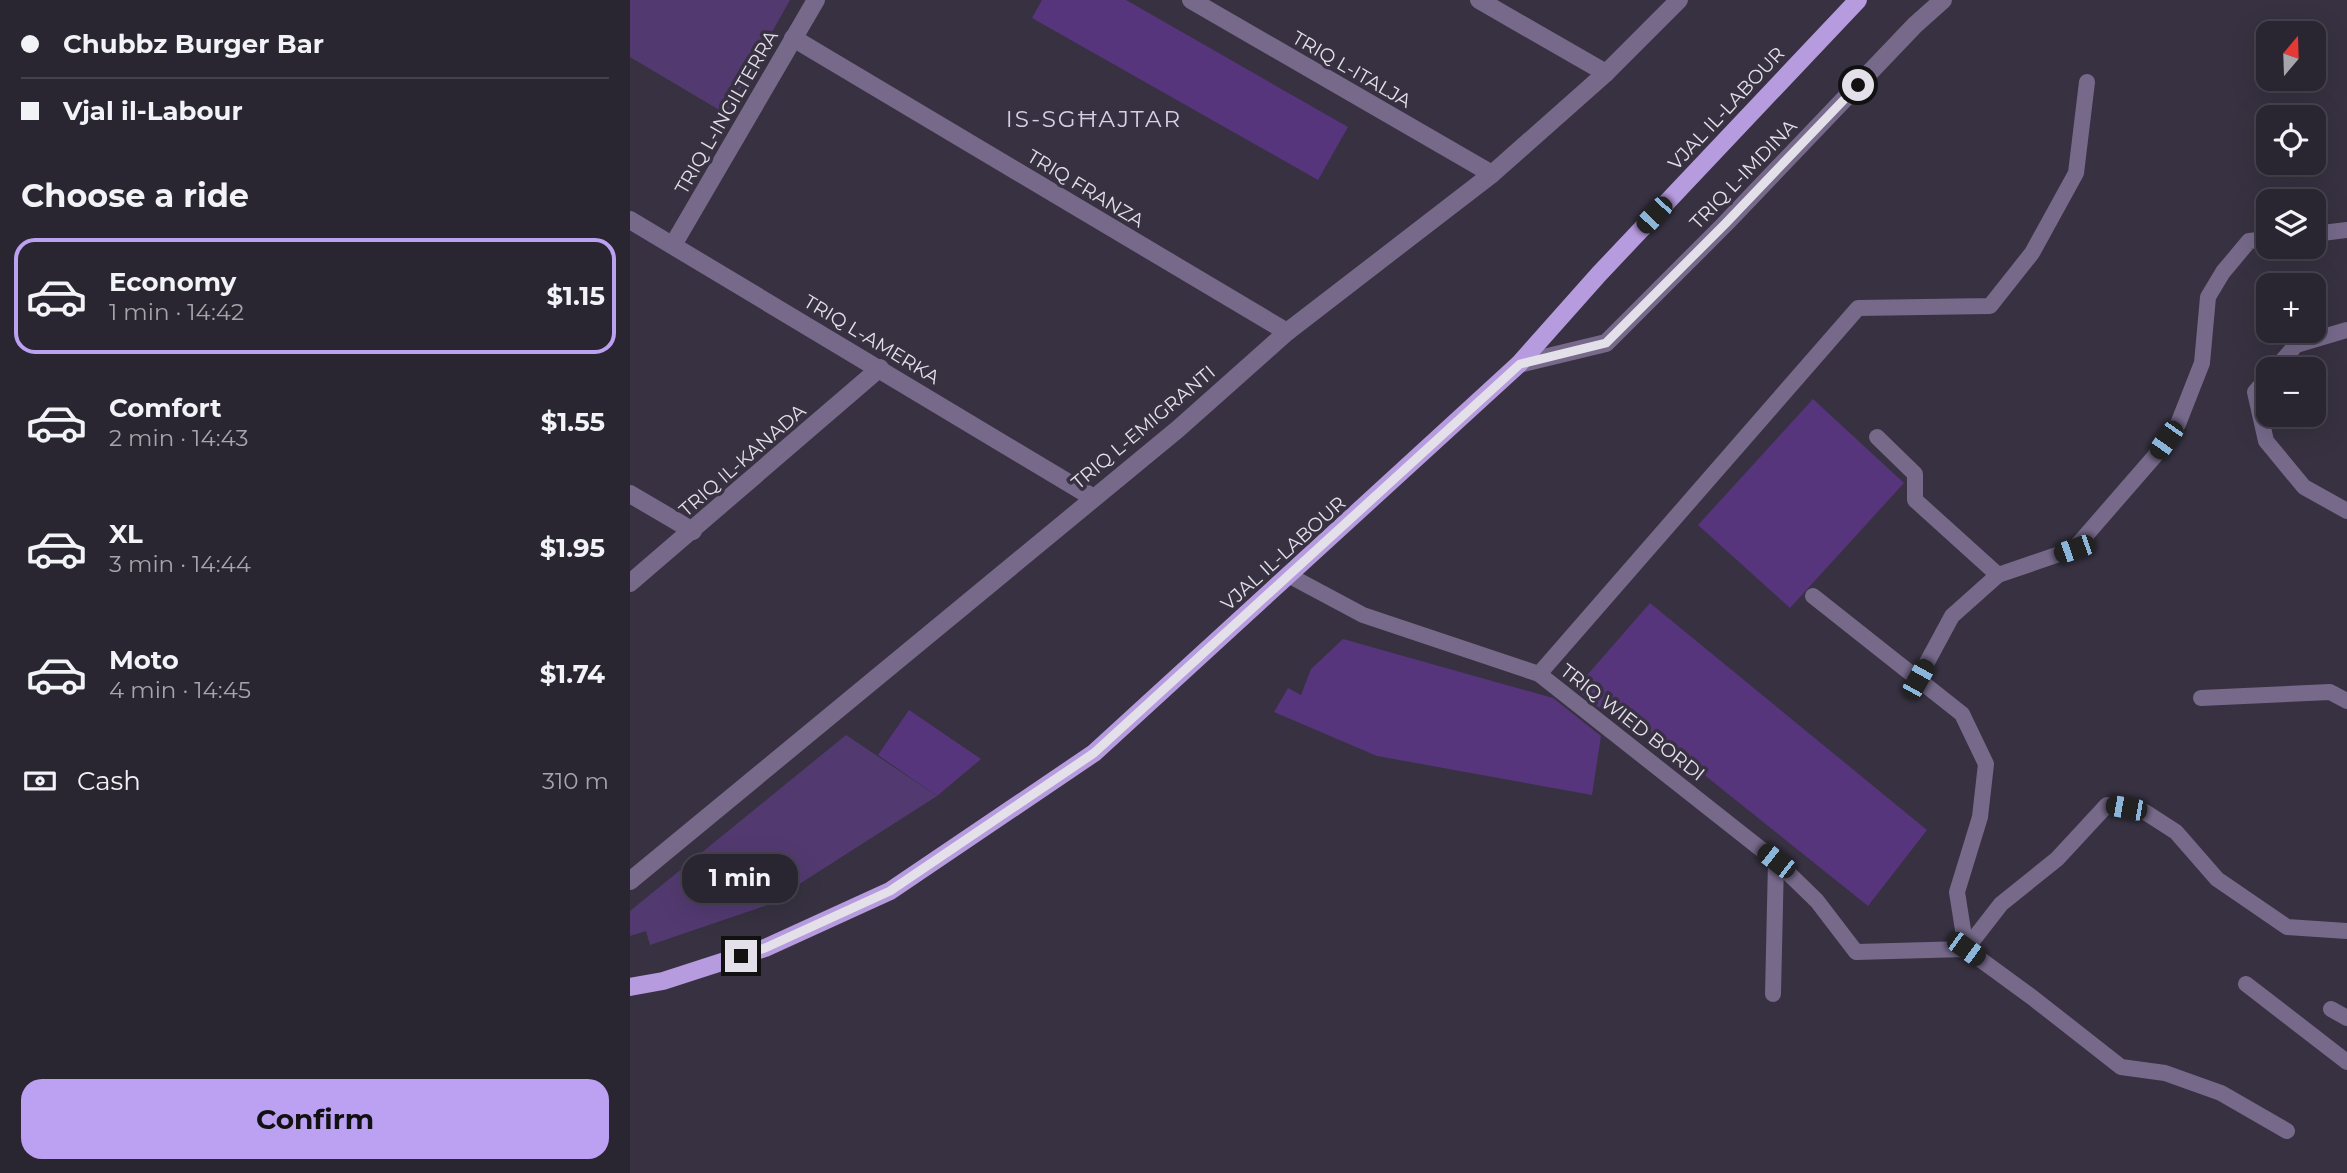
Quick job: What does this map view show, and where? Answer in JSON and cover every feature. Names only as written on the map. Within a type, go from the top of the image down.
[{"type":"main road","name":"VJAL IL-LABOUR","points":[[630,987],[663,981],[765,948],[890,891],[1094,753],[1520,364],[1599,274],[1858,0]]},
{"type":"street","name":"TRIQ L-INGILTERRA","points":[[673,245],[816,0]]},
{"type":"street","name":"TRIQ L-ITALJA","points":[[1191,0],[1492,174]]},
{"type":"street","points":[[1479,0],[1606,73]]},
{"type":"street","name":"TRIQ L-EMIGRANTI","points":[[630,881],[1092,497],[1178,429],[1287,332],[1492,174],[1606,73],[1679,0]]},
{"type":"street","name":"TRIQ L-IMDINA","points":[[1520,364],[1606,343],[1943,0]]},
{"type":"street","name":"TRIQ FRANZA","points":[[793,38],[1287,332]]},
{"type":"street","name":"TRIQ L-AMERKA","points":[[630,220],[1092,497]]},
{"type":"street","name":"TRIQ IL-KANADA","points":[[630,583],[880,368]]},
{"type":"street","points":[[630,494],[693,531]]},
{"type":"lane","points":[[1539,674],[1858,308],[1990,306],[2032,253],[2076,173],[2087,82]]},
{"type":"lane","points":[[2326,233],[2347,230]]},
{"type":"lane","points":[[1918,679],[1952,617],[1998,575],[2074,549],[2154,457],[2178,424],[2202,363],[2208,297],[2223,272],[2249,241],[2256,240]]},
{"type":"lane","points":[[2286,357],[2296,345],[2347,330]]},
{"type":"lane","points":[[2263,427],[2266,441],[2304,487],[2347,510]]},
{"type":"lane","points":[[1877,437],[1915,474],[1915,500],[1998,575]]},
{"type":"lane","name":"TRIQ WIED BORDI","points":[[1290,576],[1363,615],[1539,674],[1776,861],[1817,901],[1856,952],[1966,949]]},
{"type":"lane","points":[[1813,596],[1962,714],[1986,764],[1980,817],[1957,892],[1966,949],[2034,998],[2120,1067],[2165,1073],[2221,1093],[2287,1131]]},
{"type":"lane","points":[[2201,698],[2330,692],[2347,701]]},
{"type":"lane","points":[[1966,949],[2001,904],[2057,859],[2107,805],[2145,812],[2176,832],[2217,878],[2287,927],[2347,931]]},
{"type":"lane","points":[[1773,994],[1776,861]]},
{"type":"lane","points":[[2246,984],[2347,1062]]},
{"type":"lane","points":[[2331,1009],[2347,1018]]},
{"type":"shaded area","points":[[630,0],[790,0],[726,114],[630,57]]},
{"type":"shaded area","points":[[846,735],[937,796],[765,906],[650,945],[646,931],[630,936],[630,911]]},
{"type":"building","points":[[1042,0],[1126,0],[1348,127],[1318,180],[1032,18]]},
{"type":"building","points":[[1813,399],[1904,483],[1790,608],[1698,525]]},
{"type":"building","points":[[1650,603],[1927,830],[1868,906],[1607,697],[1605,712],[1575,689]]},
{"type":"building","points":[[1343,639],[1553,698],[1601,736],[1592,795],[1377,756],[1274,712],[1288,688],[1301,695],[1311,669]]},
{"type":"building","points":[[909,710],[981,759],[937,796],[878,755]]},
{"type":"district","name":"IS-SGĦAJTAR","points":[[1094,119]]},
{"type":"route","points":[[741,956],[765,948],[890,891],[1094,753],[1520,364],[1606,343],[1858,85]]}]
